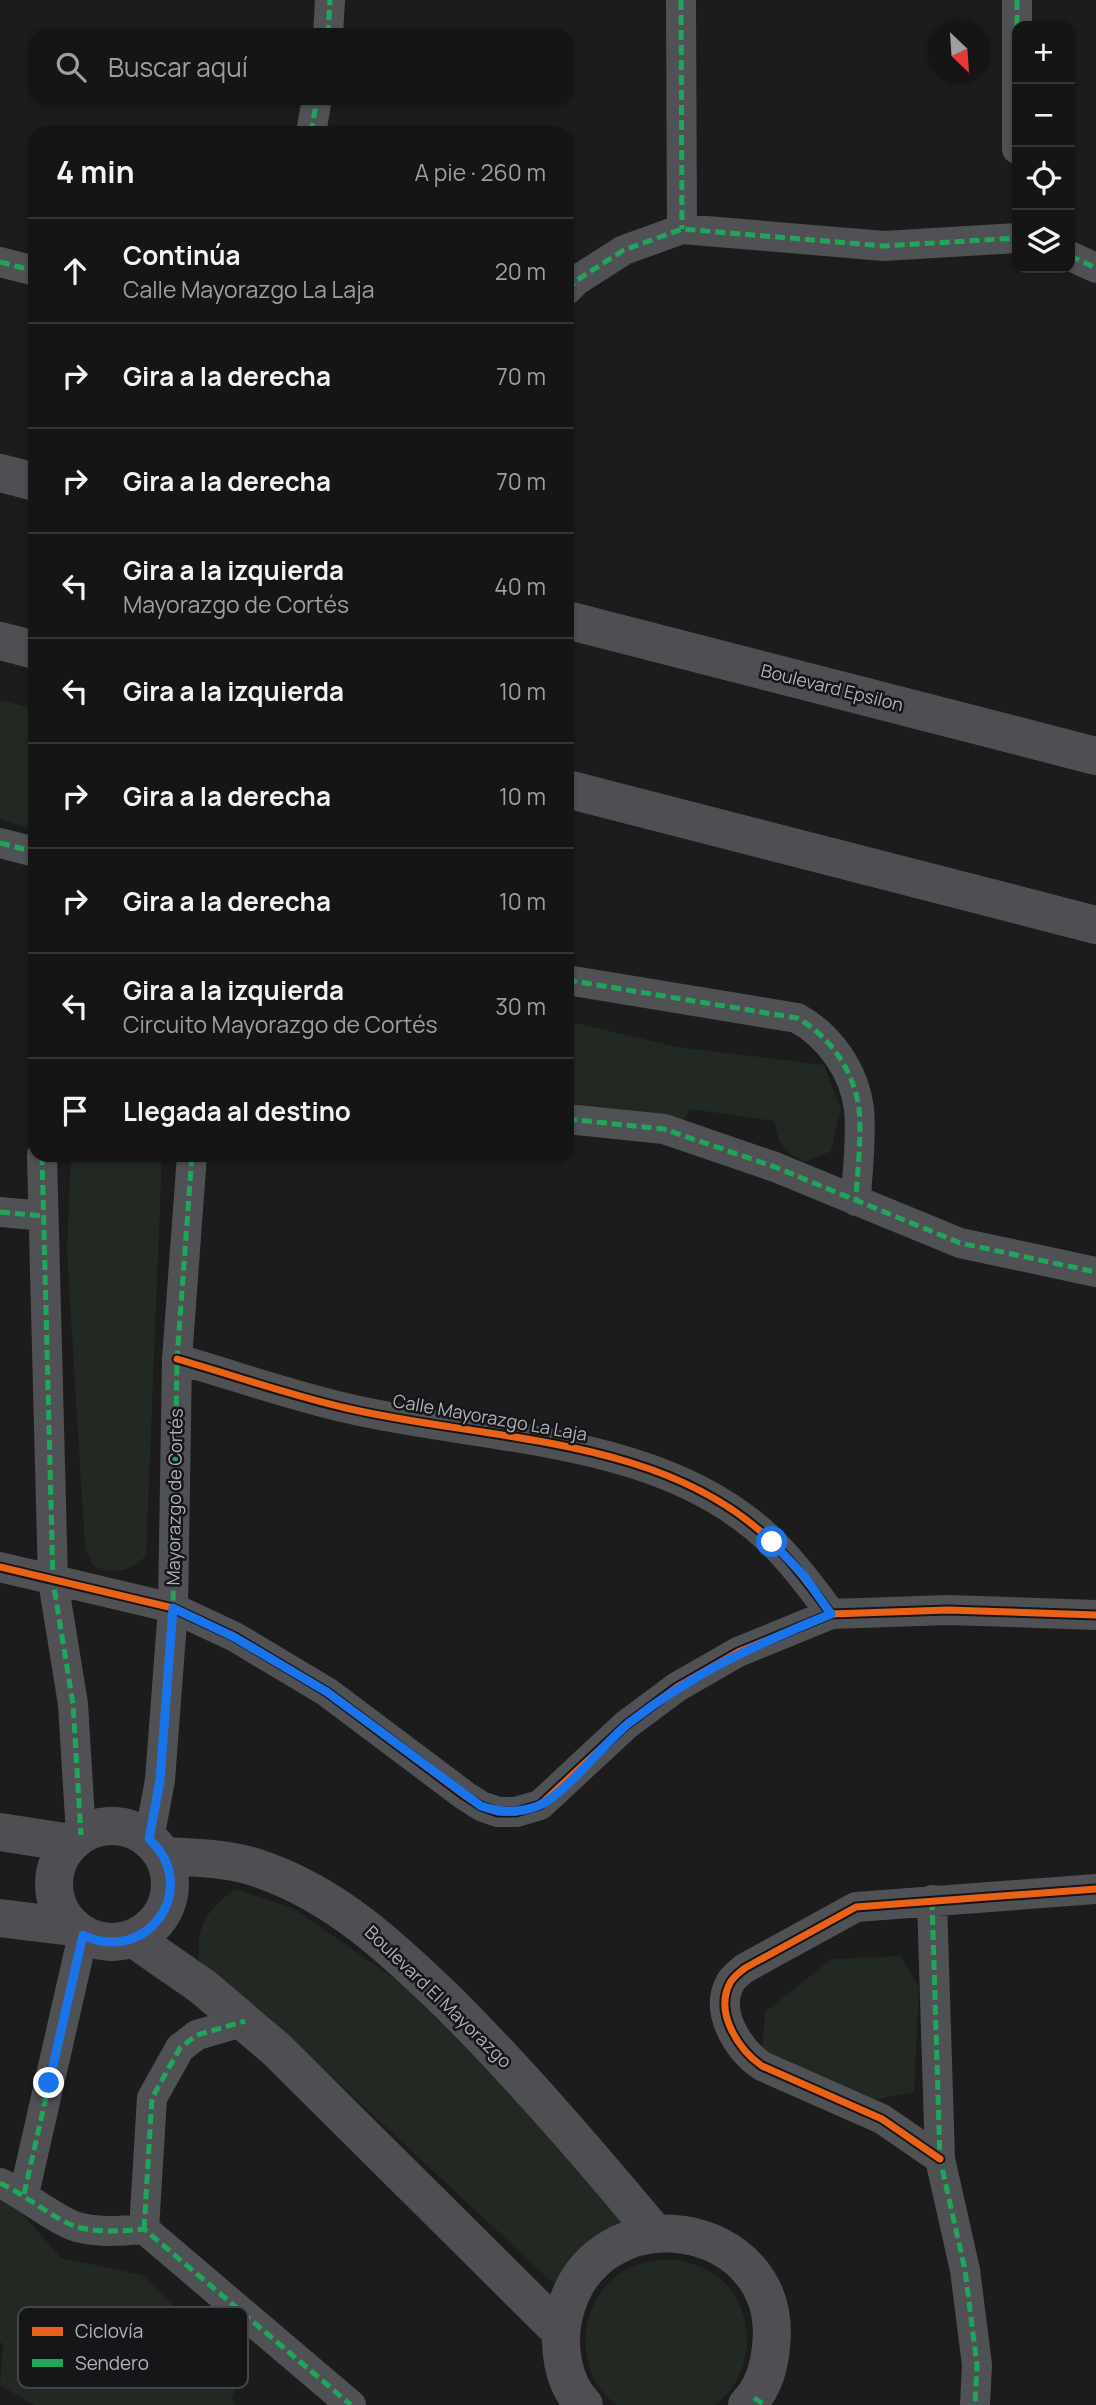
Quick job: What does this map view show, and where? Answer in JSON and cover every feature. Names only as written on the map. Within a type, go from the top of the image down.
[{"type":"street","points":[[328,28],[330,0]]},
{"type":"street","points":[[681,0],[682,229]]},
{"type":"street","points":[[1017,0],[1017,147]]},
{"type":"street","points":[[312,126],[316,105]]},
{"type":"street","points":[[574,283],[624,250],[682,229],[884,246],[1012,239]]},
{"type":"street","points":[[1075,259],[1096,268]]},
{"type":"street","points":[[0,262],[28,269]]},
{"type":"street","points":[[0,473],[28,480]]},
{"type":"street","name":"Boulevard Epsilon","points":[[574,622],[1096,756]]},
{"type":"street","points":[[0,640],[28,648]]},
{"type":"street","points":[[574,791],[1096,925]]},
{"type":"street","points":[[0,843],[28,850]]},
{"type":"street","points":[[574,981],[797,1018],[817,1029],[834,1048],[859,1108],[856,1201]]},
{"type":"street","points":[[574,1120],[664,1129],[775,1167],[960,1243],[1096,1272]]},
{"type":"street","points":[[42,1162],[53,1581],[73,1704],[76,1839]]},
{"type":"street","name":"Mayorazgo de Cortés","points":[[156,1847],[173,1608],[177,1359],[191,1162]]},
{"type":"street","points":[[0,1212],[43,1216]]},
{"type":"street","name":"Calle Mayorazgo La Laja","points":[[177,1359],[346,1408],[577,1449],[667,1475],[726,1506],[772,1542],[805,1577],[831,1614]]},
{"type":"street","points":[[0,1567],[173,1608],[234,1637],[295,1672],[464,1795],[498,1812],[516,1812],[549,1799],[626,1725],[677,1687],[738,1652],[831,1614],[948,1610],[1096,1615]]},
{"type":"street","points":[[0,1918],[78,1931],[108,1943],[134,1939],[151,1928],[164,1913],[170,1894],[170,1874],[156,1847],[128,1828],[116,1826],[92,1829],[76,1839],[56,1869],[54,1885],[62,1914],[78,1931]]},
{"type":"street","points":[[0,1832],[76,1839]]},
{"type":"street","name":"Boulevard El Mayorazgo","points":[[156,1847],[262,1869],[320,1896],[361,1923],[491,2045],[563,2123],[654,2232]]},
{"type":"street","points":[[940,2159],[882,2119],[762,2066],[748,2056],[734,2036],[726,2004],[730,1982],[746,1968],[856,1907],[1096,1889]]},
{"type":"street","points":[[932,1900],[940,2159],[965,2270],[977,2365],[975,2405]]},
{"type":"street","points":[[78,1931],[12,2188],[75,2226],[107,2233],[144,2229],[236,2307]]},
{"type":"street","points":[[134,1939],[245,2021],[560,2331]]},
{"type":"street","points":[[144,2229],[152,2098],[180,2048],[197,2035],[245,2021]]},
{"type":"street","points":[[581,2404],[563,2367],[560,2331],[568,2295],[589,2264],[619,2243],[654,2232],[689,2234],[721,2246],[748,2268],[766,2298],[773,2332],[769,2366],[755,2403]]},
{"type":"street","points":[[248,2317],[351,2405]]},
{"type":"shaded area","points":[[0,700],[28,707],[28,828],[0,819]]},
{"type":"shaded area","points":[[574,1023],[678,1047],[824,1065],[841,1109],[831,1151],[805,1162],[786,1150],[774,1121],[690,1109],[682,1124],[574,1103]]},
{"type":"shaded area","points":[[71,1162],[162,1162],[146,1556],[127,1569],[115,1571],[93,1566],[85,1548],[67,1251]]},
{"type":"shaded area","points":[[235,1889],[293,1908],[415,1993],[627,2218],[553,2283],[267,2016],[200,1968],[199,1942],[204,1922],[215,1906]]},
{"type":"shaded area","points":[[901,1956],[919,1988],[914,2092],[868,2101],[762,2050],[765,2012],[832,1959]]},
{"type":"shaded area","points":[[0,2194],[9,2199],[61,2258],[142,2275],[175,2307],[18,2307],[18,2388],[235,2388],[232,2398],[235,2405],[34,2405],[0,2385],[3,2344],[0,2342]]},
{"type":"shaded area","points":[[672,2259],[713,2273],[728,2286],[738,2302],[745,2320],[747,2339],[739,2376],[729,2392],[715,2405],[617,2405],[602,2391],[591,2373],[586,2354],[590,2314],[599,2295],[612,2280],[629,2268]]},
{"type":"marked path","points":[[328,28],[330,0]]},
{"type":"marked path","points":[[681,0],[682,229]]},
{"type":"marked path","points":[[1017,0],[1017,147]]},
{"type":"marked path","points":[[312,126],[316,105]]},
{"type":"marked path","points":[[574,283],[624,250],[682,229],[884,246],[1012,238]]},
{"type":"marked path","points":[[1075,258],[1096,268]]},
{"type":"marked path","points":[[0,262],[28,269]]},
{"type":"marked path","points":[[0,843],[28,850]]},
{"type":"marked path","points":[[574,981],[797,1018],[820,1034],[846,1068],[856,1095],[860,1132],[856,1201]]},
{"type":"marked path","points":[[574,1120],[664,1129],[775,1167],[960,1243],[1096,1272]]},
{"type":"marked path","points":[[42,1162],[53,1581],[73,1704],[81,1835]]},
{"type":"marked path","points":[[149,1839],[160,1780],[173,1608],[177,1359],[191,1162]]},
{"type":"marked path","points":[[0,1212],[43,1216]]},
{"type":"marked path","points":[[932,1900],[940,2159],[965,2270],[977,2365],[975,2405]]},
{"type":"marked path","points":[[24,2194],[83,1935]]},
{"type":"marked path","points":[[144,2229],[152,2098],[180,2048],[197,2035],[245,2021]]},
{"type":"marked path","points":[[0,2183],[77,2227],[102,2231],[144,2229],[236,2307]]},
{"type":"marked path","points":[[248,2317],[351,2405]]},
{"type":"marked path","points":[[754,2398],[765,2405]]},
{"type":"cycle path","points":[[177,1359],[346,1408],[572,1448],[628,1462],[681,1481],[730,1508],[774,1544],[831,1614]]},
{"type":"cycle path","points":[[0,1567],[173,1608],[235,1637],[327,1692],[464,1795],[481,1806],[498,1812],[516,1812],[540,1805],[626,1725],[677,1687],[738,1652],[831,1614],[948,1610],[1096,1615]]},
{"type":"cycle path","points":[[940,2159],[882,2119],[762,2066],[753,2059],[731,2030],[727,2018],[725,2006],[730,1983],[745,1968],[856,1907],[1096,1889]]},
{"type":"route","points":[[49,2083],[83,1935],[108,1943],[134,1939],[151,1928],[164,1913],[170,1894],[170,1874],[164,1856],[149,1839],[160,1780],[173,1608],[234,1637],[327,1692],[481,1806],[498,1812],[516,1812],[540,1805],[549,1799],[626,1725],[677,1687],[738,1652],[831,1614],[805,1577],[772,1542]]}]
